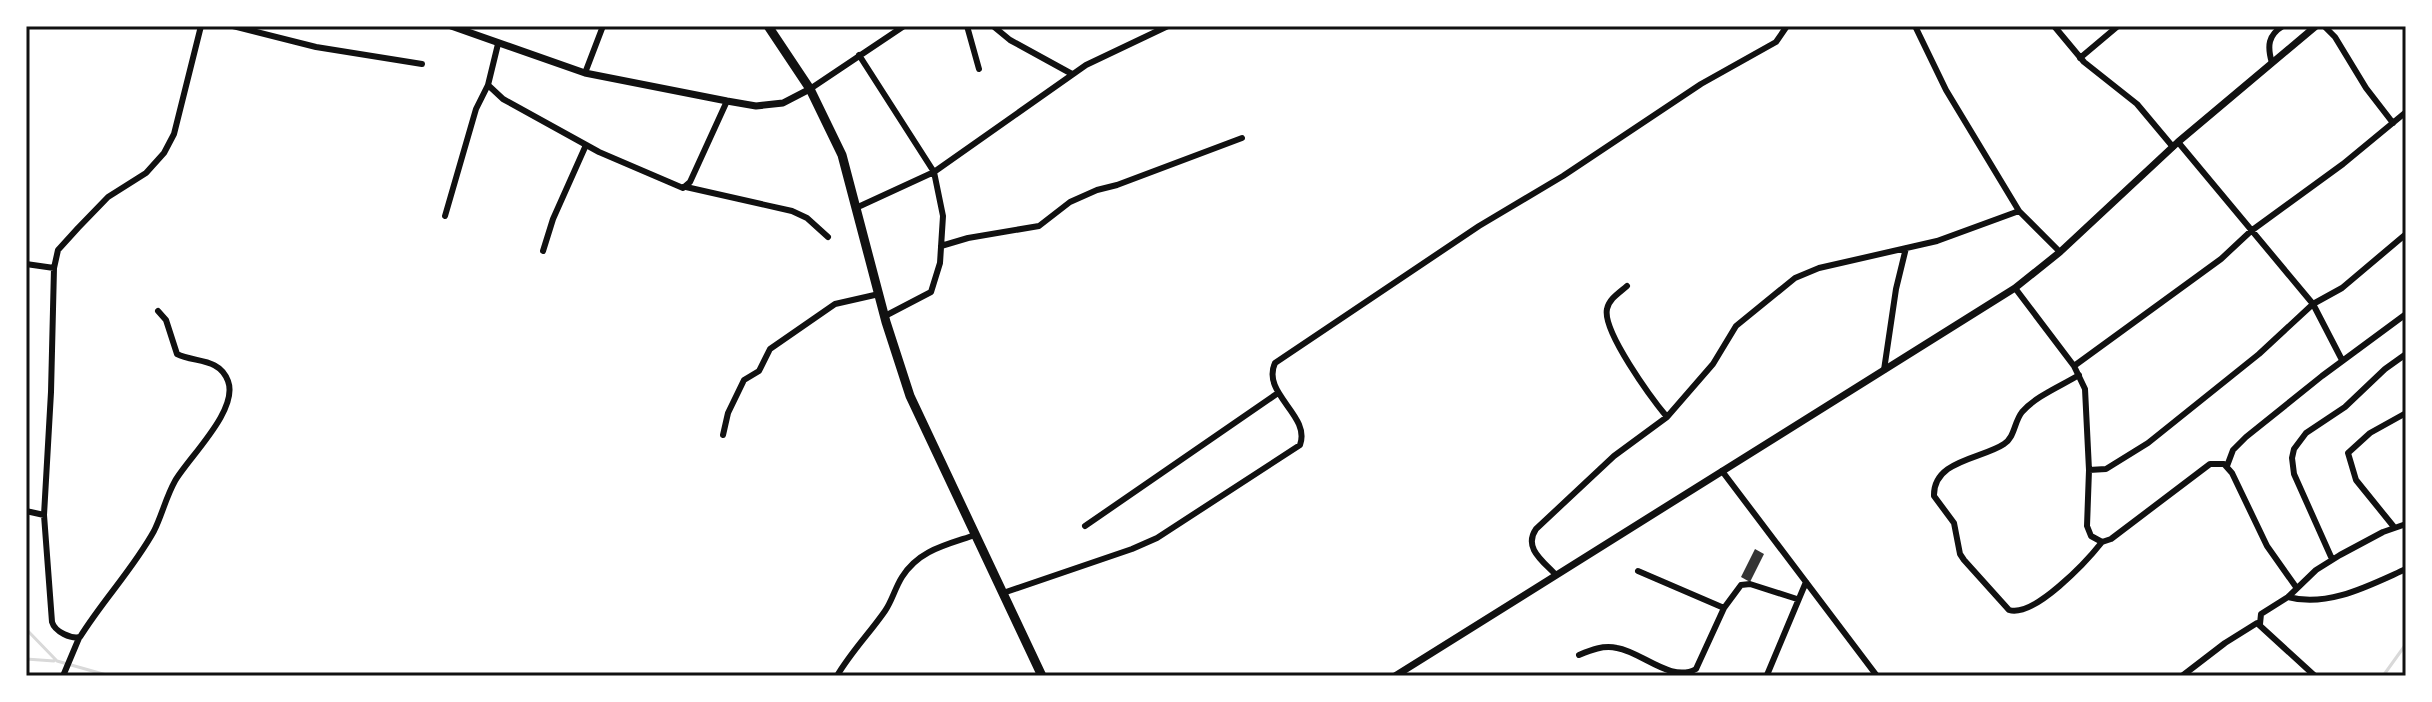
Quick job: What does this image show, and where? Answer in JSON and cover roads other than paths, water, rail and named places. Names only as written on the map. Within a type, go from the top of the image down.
[{"type":"highway","points":[[768,26],[810,89],[842,155],[910,396],[1042,676]]},
{"type":"street","points":[[79,638],[55,629],[52,622],[44,515],[54,268],[58,250],[80,225],[108,197],[146,173],[164,153],[177,123],[201,26]]},
{"type":"street","points":[[233,26],[316,47],[422,64]]},
{"type":"street","points":[[451,26],[585,73],[756,106],[783,103],[810,89],[904,26]]},
{"type":"street","points":[[585,73],[603,26]]},
{"type":"street","points":[[967,26],[979,69]]},
{"type":"street","points":[[993,26],[1010,40],[1072,74]]},
{"type":"street","points":[[858,207],[934,172],[1072,74],[1122,46],[1168,26]]},
{"type":"street","points":[[1003,593],[1157,538],[1300,445],[1300,428],[1272,383],[1275,363],[1479,226],[1558,179],[1701,84],[1776,42],[1787,26]]},
{"type":"street","points":[[1915,26],[1946,90],[2019,211],[2060,252]]},
{"type":"street","points":[[2054,26],[2080,58],[2137,104],[2218,187],[2313,304],[2342,360]]},
{"type":"street","points":[[2080,58],[2118,26]]},
{"type":"street","points":[[2272,63],[2271,37],[2283,26]]},
{"type":"street","points":[[1396,676],[2015,288],[2060,252],[2176,144],[2316,26]]},
{"type":"street","points":[[2324,26],[2335,37],[2366,88],[2393,123]]},
{"type":"street","points":[[445,216],[476,109],[488,85],[498,44]]},
{"type":"street","points":[[859,55],[934,172],[943,216],[940,263],[931,292],[885,316]]},
{"type":"street","points":[[488,85],[503,99],[632,168],[678,187],[792,211],[807,218],[828,237]]},
{"type":"street","points":[[687,187],[727,101]]},
{"type":"street","points":[[2074,366],[2221,259],[2251,231],[2343,164],[2406,112]]},
{"type":"street","points":[[941,246],[968,238],[1039,226],[1070,202],[1097,190],[1242,138]]},
{"type":"street","points":[[543,251],[553,219],[586,145]]},
{"type":"street","points":[[1556,575],[1531,546],[1530,538],[1536,529],[1614,456],[1667,417],[1713,364],[1736,326],[1780,288],[1819,268],[1937,241],[2019,211]]},
{"type":"street","points":[[2089,470],[2106,469],[2148,443],[2259,354],[2313,304],[2342,288],[2406,234]]},
{"type":"street","points":[[1884,370],[1896,289],[1906,248]]},
{"type":"street","points":[[26,264],[54,268]]},
{"type":"street","points":[[1627,286],[1611,300],[1607,308],[1607,322],[1649,394],[1667,417]]},
{"type":"street","points":[[2015,288],[2079,375],[2087,400],[2088,531],[2102,542]]},
{"type":"street","points":[[723,435],[728,413],[744,380],[759,371],[770,349],[835,304],[879,294]]},
{"type":"street","points":[[63,676],[79,638],[135,562],[155,529],[176,480],[208,440],[230,393],[227,377],[211,362],[177,354],[166,320],[158,311]]},
{"type":"street","points":[[2227,466],[2233,450],[2246,437],[2342,360],[2406,314]]},
{"type":"street","points":[[2332,559],[2294,474],[2294,449],[2306,433],[2345,407],[2385,369],[2406,354]]},
{"type":"street","points":[[2079,375],[2025,409],[2003,445],[1963,460],[1941,477],[1933,491],[1954,523],[1960,554],[2009,610],[2013,612],[2028,607],[2069,578],[2102,542],[2111,539],[2210,464],[2227,466],[2267,546],[2296,587]]},
{"type":"street","points":[[1085,526],[1278,393]]},
{"type":"street","points":[[2394,527],[2356,480],[2348,453],[2370,433],[2406,413]]},
{"type":"street","points":[[1722,471],[1877,676]]},
{"type":"street","points":[[26,511],[44,515]]},
{"type":"street","points":[[2260,624],[2261,614],[2288,597],[2332,559],[2394,527],[2406,524]]},
{"type":"street","points":[[837,676],[845,660],[886,610],[900,579],[914,561],[932,550],[975,535]]},
{"type":"street","points":[[2288,597],[2300,601],[2320,600],[2351,592],[2406,569]]},
{"type":"street","points":[[1638,571],[1724,608]]},
{"type":"street","points":[[1767,675],[1806,582]]},
{"type":"street","points":[[1579,655],[1593,649],[1616,647],[1677,673],[1697,673],[1724,608],[1744,583],[1797,599]]},
{"type":"street","points":[[2182,676],[2255,623],[2260,624],[2315,676]]},
{"type":"waterway","points":[[26,629],[57,661],[110,676]]},
{"type":"waterway","points":[[2383,676],[2406,644]]},
{"type":"waterway","points":[[26,659],[54,661]]}]
